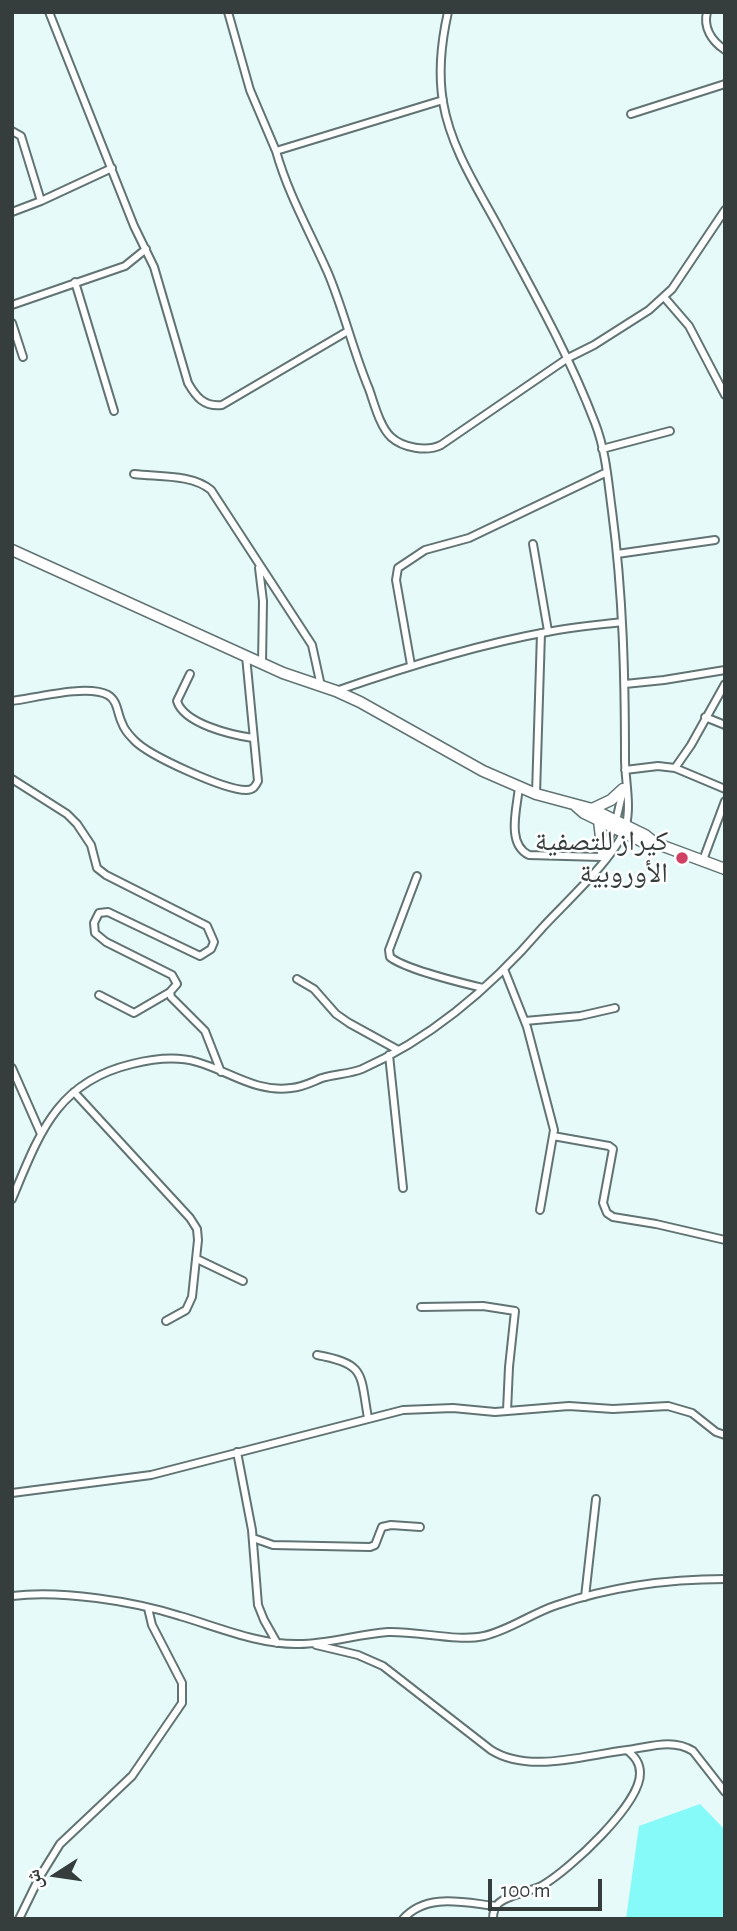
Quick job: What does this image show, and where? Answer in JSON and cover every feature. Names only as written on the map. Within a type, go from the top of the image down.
[{"type":"street","points":[[49,12],[154,267],[188,383],[195,395],[208,404],[222,405],[348,331]]},
{"type":"street","points":[[228,12],[250,90],[276,150],[286,184],[328,273],[387,433],[392,439],[403,444],[425,449],[434,448],[462,432],[568,358],[639,317],[664,297],[725,210]]},
{"type":"street","points":[[12,1199],[41,1134],[58,1106],[103,1073],[149,1060],[193,1060],[261,1087],[292,1088],[355,1072],[390,1055],[460,1007],[504,968],[602,858],[620,827],[625,771],[625,684],[618,554],[607,472],[597,430],[568,358],[462,159],[449,126],[440,78],[440,57],[448,12]]},
{"type":"street","points":[[707,12],[705,18],[710,35],[725,50]]},
{"type":"street","points":[[631,114],[725,83]]},
{"type":"street","points":[[276,150],[443,100]]},
{"type":"street","points":[[12,131],[22,136],[41,201]]},
{"type":"street","points":[[12,212],[111,168]]},
{"type":"street","points":[[12,305],[125,266],[146,249]]},
{"type":"street","points":[[75,282],[114,411]]},
{"type":"street","points":[[664,297],[689,327],[725,395]]},
{"type":"street","points":[[12,323],[23,357]]},
{"type":"street","points":[[602,449],[670,431]]},
{"type":"street","points":[[411,665],[396,580],[398,568],[425,550],[469,538],[607,472]]},
{"type":"street","points":[[134,474],[193,481],[203,484],[216,497],[312,645],[321,685]]},
{"type":"street","points":[[618,554],[715,540]]},
{"type":"street","points":[[533,544],[545,632],[536,794]]},
{"type":"street","points":[[12,550],[262,664],[336,691],[383,713],[483,771],[536,794],[592,809],[620,827]]},
{"type":"street","points":[[259,564],[263,601],[262,664]]},
{"type":"street","points":[[336,691],[411,665],[545,632],[622,622]]},
{"type":"street","points":[[12,701],[73,692],[106,694],[115,703],[128,733],[143,748],[175,766],[244,790],[256,786],[258,782],[246,656]]},
{"type":"street","points":[[625,684],[725,670]]},
{"type":"street","points":[[190,674],[177,701],[180,708],[214,729],[253,738]]},
{"type":"street","points":[[675,768],[725,684]]},
{"type":"street","points":[[705,717],[725,725]]},
{"type":"street","points":[[625,771],[658,766],[675,768],[725,789]]},
{"type":"street","points":[[12,779],[67,814],[91,845],[97,868],[106,875],[207,926],[213,935],[211,949],[200,956],[103,911],[95,917],[93,927],[99,937],[172,975],[177,984],[170,992],[134,1013],[99,995]]},
{"type":"street","points":[[592,809],[606,803],[624,786]]},
{"type":"street","points":[[602,858],[620,827],[624,786]]},
{"type":"street","points":[[519,787],[515,835],[524,853],[602,858]]},
{"type":"street","points":[[703,860],[725,801]]},
{"type":"street","points":[[576,806],[599,821],[649,837],[655,843],[725,869]]},
{"type":"street","points":[[599,821],[602,858]]},
{"type":"street","points":[[417,876],[389,950],[390,957],[482,988]]},
{"type":"street","points":[[504,968],[525,1021],[553,1125],[540,1210]]},
{"type":"street","points":[[297,979],[314,989],[336,1014],[398,1050]]},
{"type":"street","points":[[170,992],[174,1001],[205,1031],[221,1072]]},
{"type":"street","points":[[525,1021],[580,1016],[615,1008]]},
{"type":"street","points":[[390,1055],[403,1188]]},
{"type":"street","points":[[12,1068],[41,1134]]},
{"type":"street","points":[[74,1092],[197,1229],[197,1259],[188,1307],[166,1321]]},
{"type":"street","points":[[553,1136],[613,1149],[603,1203],[607,1213],[613,1217],[725,1240]]},
{"type":"street","points":[[197,1259],[243,1281]]},
{"type":"street","points":[[421,1307],[483,1306],[515,1311],[507,1411]]},
{"type":"street","points":[[317,1355],[340,1360],[357,1369],[361,1377],[368,1418]]},
{"type":"street","points":[[12,1493],[151,1475],[368,1418],[423,1408],[507,1411],[569,1406],[613,1409],[668,1406],[692,1413],[716,1432],[725,1435]]},
{"type":"street","points":[[237,1452],[253,1538],[258,1605],[278,1643]]},
{"type":"street","points":[[585,1597],[596,1499]]},
{"type":"street","points":[[253,1538],[273,1545],[370,1547],[375,1545],[382,1527],[420,1527]]},
{"type":"street","points":[[12,1596],[48,1594],[90,1598],[148,1608],[278,1643],[310,1644],[386,1632],[484,1636],[554,1606],[585,1597],[685,1580],[725,1579]]},
{"type":"street","points":[[19,1919],[39,1878],[60,1844],[132,1776],[183,1703],[182,1683],[152,1625],[148,1608]]},
{"type":"street","points":[[310,1644],[358,1655],[383,1666],[491,1750],[509,1758],[545,1761],[666,1744],[687,1747],[725,1792]]},
{"type":"street","points":[[493,1919],[496,1906],[501,1901],[536,1889],[561,1874],[607,1829],[634,1794],[639,1779],[638,1763],[627,1750]]},
{"type":"street","points":[[403,1919],[409,1912],[426,1903],[439,1900],[496,1906]]},
{"type":"shaded area","points":[[700,1804],[725,1830],[725,1919],[626,1919],[639,1826]]},
{"type":"place","name":"كيراز للتصفية الأوروبية","points":[[682,858]]}]
